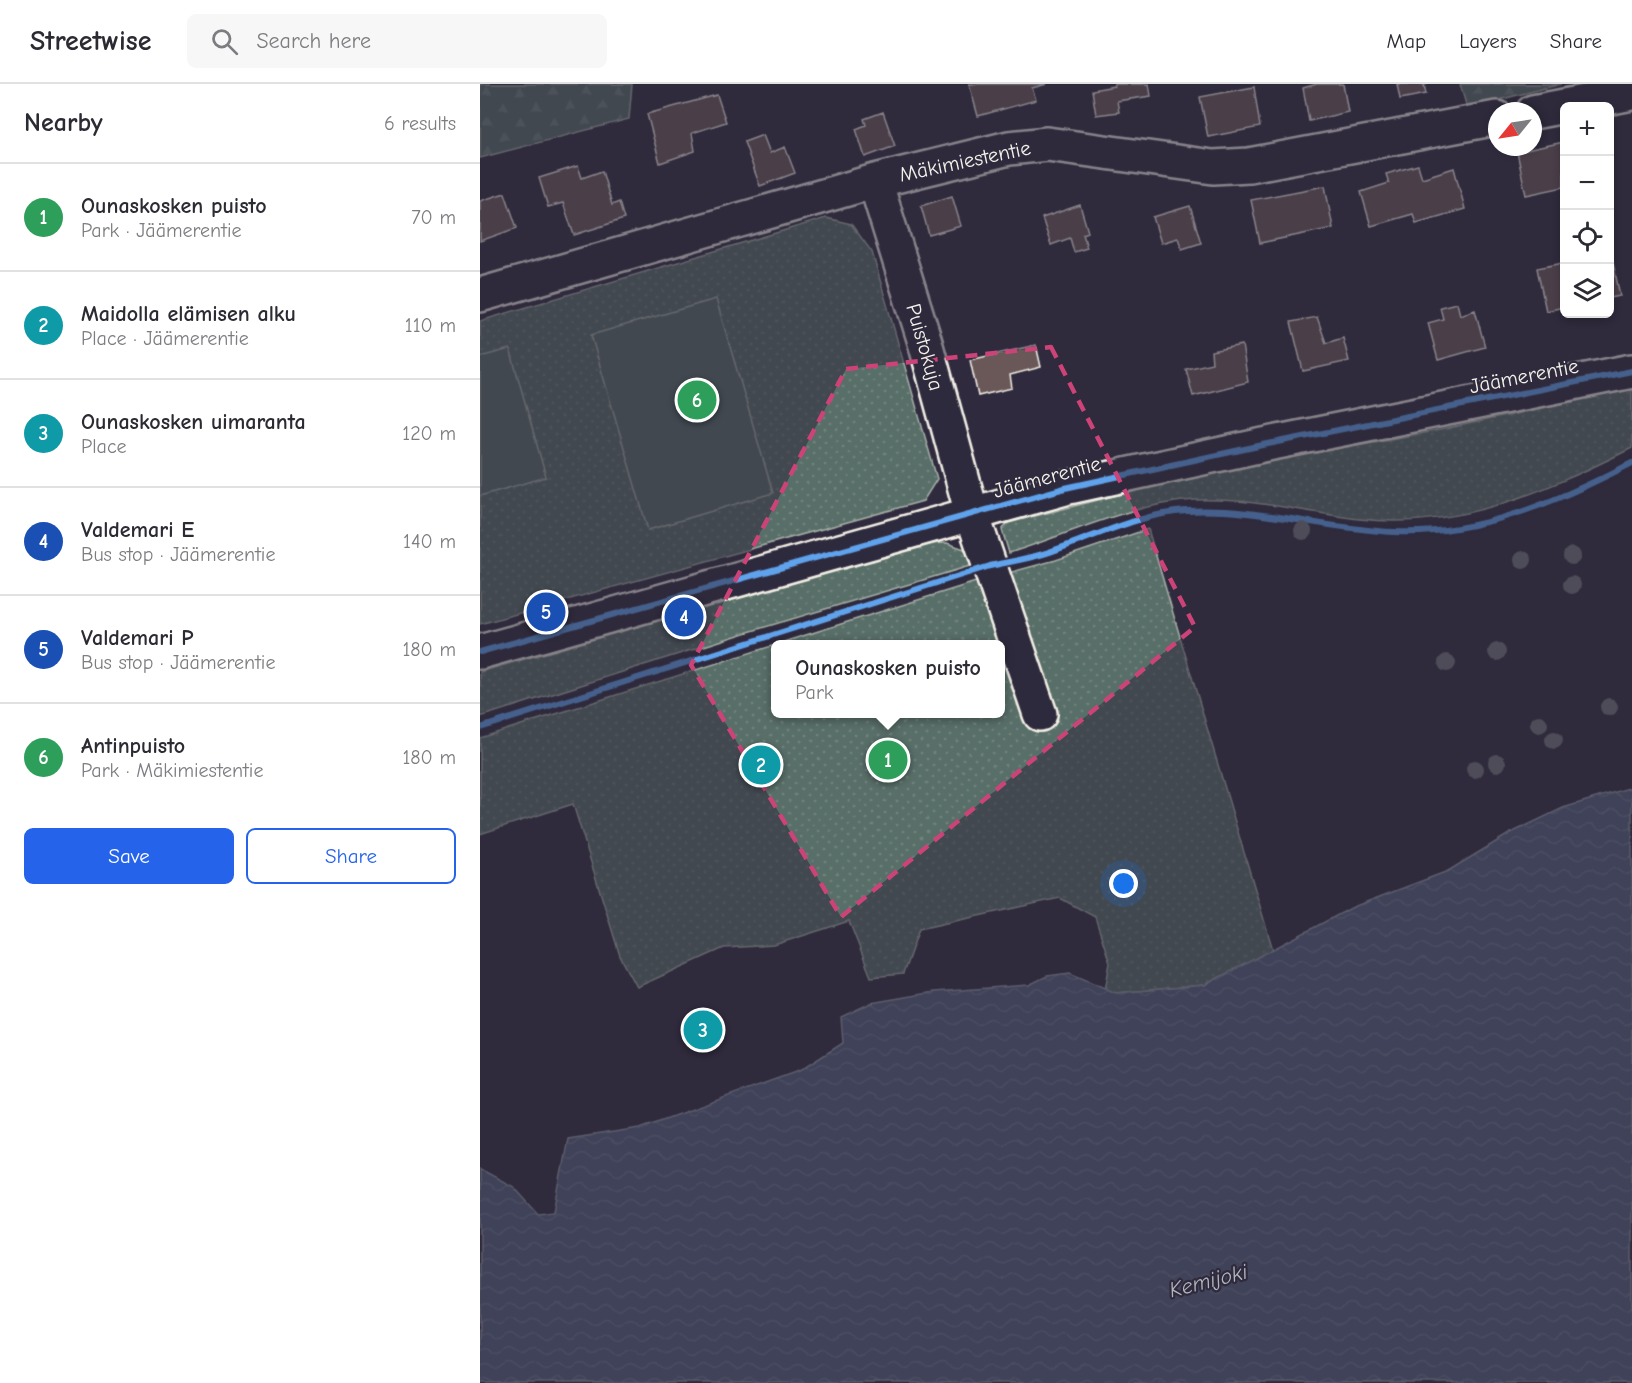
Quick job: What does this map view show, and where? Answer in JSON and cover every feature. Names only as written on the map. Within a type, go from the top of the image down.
[{"type":"street","points":[[1542,110],[1632,93]]},
{"type":"street","name":"Mäkimiestentie","points":[[480,295],[875,181],[1009,148],[1047,144],[1213,167],[1249,165],[1488,120]]},
{"type":"street","name":"Puistokuja","points":[[875,181],[925,342],[972,514],[1040,714]]},
{"type":"street","name":"Jäämerentie","points":[[480,652],[972,514],[1113,477],[1632,371]]},
{"type":"highlighted area","points":[[1051,347],[1195,627],[841,917],[691,665],[846,369]]},
{"type":"green space","points":[[480,84],[632,84],[629,119],[480,158]]},
{"type":"green space","points":[[1460,84],[1561,84],[1488,102],[1467,108]]},
{"type":"green space","points":[[826,218],[851,224],[872,252],[937,479],[923,501],[480,624],[480,321]]},
{"type":"green space","points":[[716,299],[773,493],[648,530],[591,335]]},
{"type":"green space","points":[[510,349],[546,477],[480,496],[480,357]]},
{"type":"green space","points":[[1632,389],[1632,448],[1534,493],[1466,513],[1431,519],[1396,521],[1359,519],[1237,501],[1172,502],[1101,520],[1009,553],[1002,530],[1008,523],[1157,485],[1440,430]]},
{"type":"green space","points":[[1148,529],[1273,950],[1205,985],[1116,993],[1105,990],[1110,963],[1095,917],[1060,898],[919,929],[903,974],[871,977],[849,921],[774,945],[724,948],[637,987],[620,956],[573,804],[480,834],[480,738],[771,646],[771,718],[1005,718],[1005,640],[790,640],[979,581],[1056,560]]},
{"type":"green space","points":[[947,543],[970,551],[976,560],[970,566],[745,633],[480,717],[480,672],[926,544]]},
{"type":"water","name":"Kemijoki","points":[[1632,787],[1632,1383],[480,1383],[480,1169],[514,1187],[538,1214],[554,1212],[568,1139],[640,1128],[801,1070],[843,1043],[841,1017],[871,1003],[934,992],[1029,985],[1047,976],[1070,973],[1116,993],[1205,985],[1353,907],[1448,871],[1509,834],[1563,808]]},
{"type":"building","points":[[969,84],[1047,84],[1032,88],[1036,100],[978,116]]},
{"type":"building","points":[[1114,84],[1149,84],[1151,96],[1117,101],[1119,112],[1096,115],[1092,90],[1114,86]]},
{"type":"building","points":[[1317,84],[1343,84],[1348,112],[1309,121],[1303,88]]},
{"type":"building","points":[[1397,84],[1428,84],[1424,85],[1426,94],[1400,99]]},
{"type":"building","points":[[1254,87],[1260,127],[1208,137],[1200,97]]},
{"type":"building","points":[[717,95],[726,122],[692,133],[695,151],[660,163],[647,114]]},
{"type":"building","points":[[883,112],[895,146],[865,157],[856,129],[866,125],[864,119]]},
{"type":"building","points":[[763,135],[770,153],[785,147],[795,173],[760,186],[744,142]]},
{"type":"building","points":[[1560,143],[1560,188],[1526,195],[1518,156],[1542,156],[1542,147]]},
{"type":"building","points":[[1418,165],[1422,178],[1454,168],[1465,209],[1416,223],[1413,214],[1371,226],[1361,192],[1389,183],[1386,174]]},
{"type":"building","points":[[578,166],[582,178],[602,171],[612,205],[619,202],[624,219],[574,235],[563,203],[548,207],[539,178]]},
{"type":"building","points":[[1325,186],[1333,228],[1260,243],[1251,200]]},
{"type":"building","points":[[505,193],[517,228],[480,241],[480,201]]},
{"type":"building","points":[[952,196],[961,226],[929,235],[921,206]]},
{"type":"building","points":[[1080,205],[1088,232],[1083,234],[1087,248],[1074,252],[1070,238],[1051,245],[1042,218]]},
{"type":"building","points":[[1190,206],[1201,243],[1182,249],[1178,238],[1161,243],[1153,217]]},
{"type":"building","points":[[1560,264],[1560,308],[1546,311],[1537,268]]},
{"type":"building","points":[[1614,267],[1620,296],[1614,297]]},
{"type":"building","points":[[1457,303],[1460,315],[1475,310],[1485,347],[1438,360],[1428,323],[1443,319],[1440,307]]},
{"type":"building","points":[[1317,317],[1326,343],[1343,338],[1349,361],[1303,371],[1291,322]]},
{"type":"building","points":[[1036,345],[1041,367],[1010,375],[1012,388],[978,396],[970,360]]},
{"type":"building","points":[[1242,345],[1248,382],[1193,396],[1186,369],[1212,363],[1211,351]]},
{"type":"cycle path","points":[[480,652],[1065,488],[1263,445],[1632,371]]},
{"type":"cycle path","points":[[480,728],[990,566],[1043,554],[1150,517],[1187,511],[1239,512],[1368,530],[1425,532],[1487,522],[1517,513],[1547,503],[1632,463]]},
{"type":"place","name":"Antinpuisto","points":[[697,400]]},
{"type":"place","name":"Valdemari P","points":[[546,612]]},
{"type":"place","name":"Valdemari E","points":[[684,617]]},
{"type":"place","name":"Ounaskosken puisto","points":[[888,760]]},
{"type":"place","name":"Maidolla elämisen alku","points":[[761,765]]},
{"type":"place","name":"Ounaskosken uimaranta","points":[[703,1030]]}]
